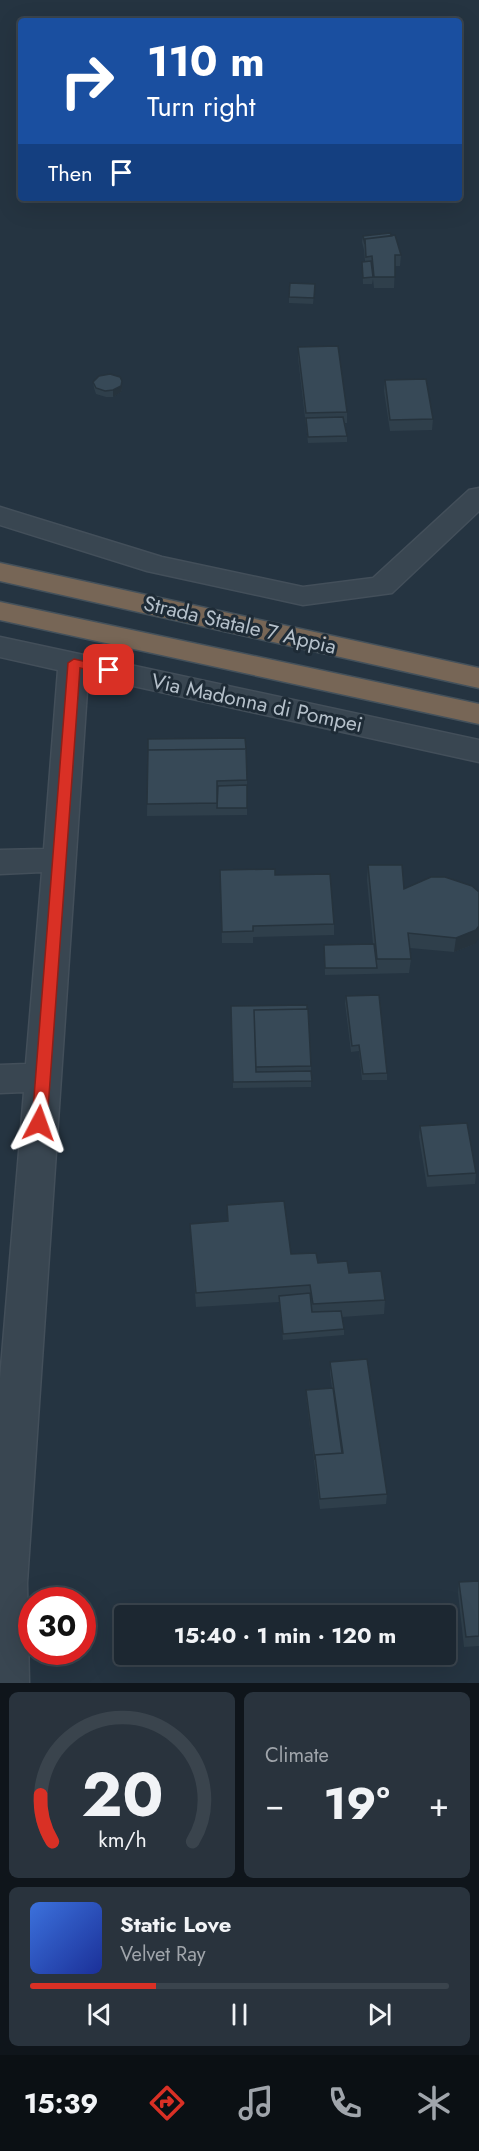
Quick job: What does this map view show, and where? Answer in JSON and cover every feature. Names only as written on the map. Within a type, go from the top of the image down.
[{"type":"highway","name":"Strada Statale 7 Appia","points":[[0,572],[479,678]]},
{"type":"highway","name":"Strada Statale 7 Appia","points":[[0,611],[479,714]]},
{"type":"street","points":[[0,516],[157,565],[303,596],[382,586],[479,496]]},
{"type":"street","name":"Via Madonna di Pompei","points":[[0,647],[479,751]]},
{"type":"street","points":[[7,1683],[5,1583],[74,663]]},
{"type":"street","points":[[0,862],[60,860]]},
{"type":"street","points":[[0,1079],[43,1077]]},
{"type":"building","points":[[390,233],[392,236],[365,239],[365,244],[363,236]]},
{"type":"building","points":[[395,235],[401,255],[395,255],[395,277],[374,277],[372,256],[366,257],[365,239]]},
{"type":"building","points":[[371,261],[373,277],[363,278],[362,262]]},
{"type":"building","points":[[290,283],[315,284],[314,298],[289,297]]},
{"type":"building","points":[[338,346],[347,412],[306,413],[298,347]]},
{"type":"building","points":[[110,374],[120,377],[121,386],[105,391],[96,388],[93,382],[99,376]]},
{"type":"building","points":[[426,379],[433,419],[390,420],[385,380]]},
{"type":"building","points":[[343,417],[347,436],[308,437],[306,418]]},
{"type":"building","points":[[245,738],[246,749],[148,750],[148,739]]},
{"type":"building","points":[[246,749],[247,780],[217,781],[217,803],[147,804],[148,750]]},
{"type":"building","points":[[247,785],[247,808],[217,808],[218,786]]},
{"type":"building","points":[[368,865],[402,865],[404,889],[431,877],[445,877],[472,886],[479,892],[479,926],[476,930],[456,938],[408,933],[411,959],[377,959]]},
{"type":"building","points":[[275,869],[275,875],[330,874],[334,924],[253,926],[253,931],[222,932],[220,870]]},
{"type":"building","points":[[374,944],[377,968],[325,968],[324,945]]},
{"type":"building","points":[[379,995],[387,1073],[363,1074],[359,1045],[352,1046],[346,996]]},
{"type":"building","points":[[307,1005],[307,1009],[254,1010],[256,1072],[311,1071],[312,1081],[233,1082],[231,1006]]},
{"type":"building","points":[[308,1009],[311,1066],[256,1067],[254,1010]]},
{"type":"building","points":[[467,1123],[476,1173],[428,1176],[420,1126]]},
{"type":"building","points":[[284,1201],[291,1254],[316,1253],[318,1263],[347,1261],[349,1273],[381,1271],[385,1300],[313,1304],[310,1285],[196,1293],[190,1224],[228,1221],[227,1205]]},
{"type":"building","points":[[310,1293],[312,1312],[341,1311],[344,1329],[283,1334],[279,1296]]},
{"type":"building","points":[[367,1359],[387,1494],[320,1499],[315,1455],[343,1453],[330,1362]]},
{"type":"building","points":[[333,1388],[342,1453],[315,1455],[315,1460],[306,1390]]},
{"type":"building","points":[[479,1581],[479,1636],[466,1637],[459,1582]]},
{"type":"route","points":[[39,1123],[74,663],[109,670]]}]
